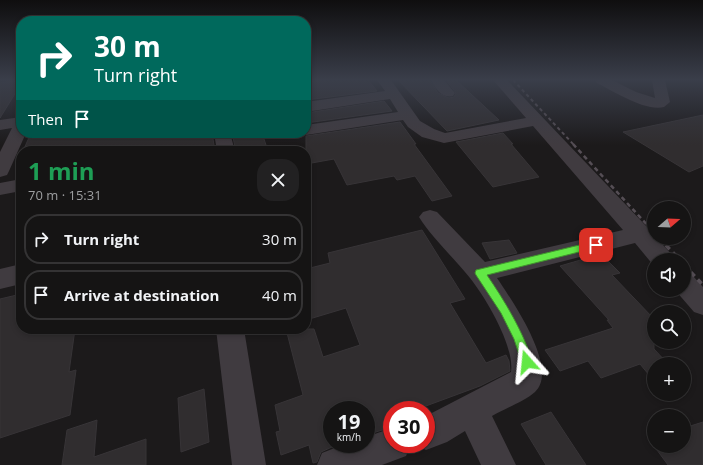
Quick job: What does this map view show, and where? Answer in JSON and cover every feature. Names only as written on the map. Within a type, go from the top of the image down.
[{"type":"street","points":[[311,106],[342,102]]},
{"type":"street","points":[[399,102],[414,124],[428,133],[444,138],[536,121]]},
{"type":"street","points":[[519,102],[657,253]]},
{"type":"street","points":[[652,102],[659,104],[663,102]]},
{"type":"street","points":[[311,129],[407,115]]},
{"type":"street","points":[[0,125],[16,123]]},
{"type":"street","points":[[0,171],[16,137]]},
{"type":"street","points":[[0,189],[16,186]]},
{"type":"street","points":[[430,217],[480,273],[504,310],[519,338],[527,362],[525,381],[435,428]]},
{"type":"street","points":[[480,273],[640,234]]},
{"type":"street","points":[[0,279],[16,275]]},
{"type":"street","points":[[691,291],[703,304]]},
{"type":"street","points":[[231,334],[249,465]]},
{"type":"street","points":[[471,410],[499,465]]},
{"type":"street","points":[[334,465],[383,448]]},
{"type":"building","points":[[0,102],[10,102],[0,118]]},
{"type":"building","points":[[379,102],[385,102],[392,111],[311,122],[311,112]]},
{"type":"building","points":[[419,102],[479,102],[499,120],[447,131]]},
{"type":"building","points":[[703,115],[703,166],[689,172],[623,132]]},
{"type":"building","points":[[400,122],[452,196],[432,201],[415,176],[397,180],[394,176],[347,185],[334,159],[311,163],[311,146],[306,146],[306,138],[311,138],[311,135]]},
{"type":"building","points":[[503,133],[539,177],[493,187],[456,142]]},
{"type":"building","points":[[29,138],[213,138],[214,146],[25,146]]},
{"type":"building","points":[[233,138],[264,138],[266,146],[235,146]]},
{"type":"building","points":[[422,230],[465,299],[450,303],[486,363],[506,355],[509,361],[510,371],[480,386],[435,403],[435,401],[383,401],[383,430],[375,432],[375,401],[323,401],[323,451],[321,452],[317,462],[313,463],[309,445],[281,455],[276,432],[280,431],[275,405],[303,395],[287,334],[311,334],[311,329],[314,329],[323,357],[360,345],[346,308],[311,318],[311,268],[330,263],[328,253]]},
{"type":"building","points":[[509,240],[517,253],[490,259],[482,243]]},
{"type":"building","points":[[601,254],[620,273],[612,275],[647,312],[647,349],[654,349],[661,357],[647,357],[647,372],[640,364],[601,378],[588,361],[560,371],[545,350],[613,328],[607,320],[609,320],[560,266]]},
{"type":"building","points":[[16,295],[16,334],[74,334],[69,372],[76,370],[70,415],[0,438],[0,299]]},
{"type":"building","points":[[204,389],[209,442],[181,452],[178,398]]},
{"type":"building","points":[[551,412],[586,465],[546,465],[521,424]]},
{"type":"building","points":[[97,420],[94,457],[146,439],[146,465],[62,465],[67,430]]},
{"type":"building","points":[[703,422],[703,465],[668,465],[659,453],[691,453],[691,426]]},
{"type":"railway","points":[[533,102],[574,145]]},
{"type":"railway","points":[[573,144],[647,225]]},
{"type":"railway","points":[[666,245],[673,253]]},
{"type":"railway","points":[[691,272],[703,285]]},
{"type":"route","points":[[527,362],[519,338],[504,310],[480,273],[596,245]]}]
